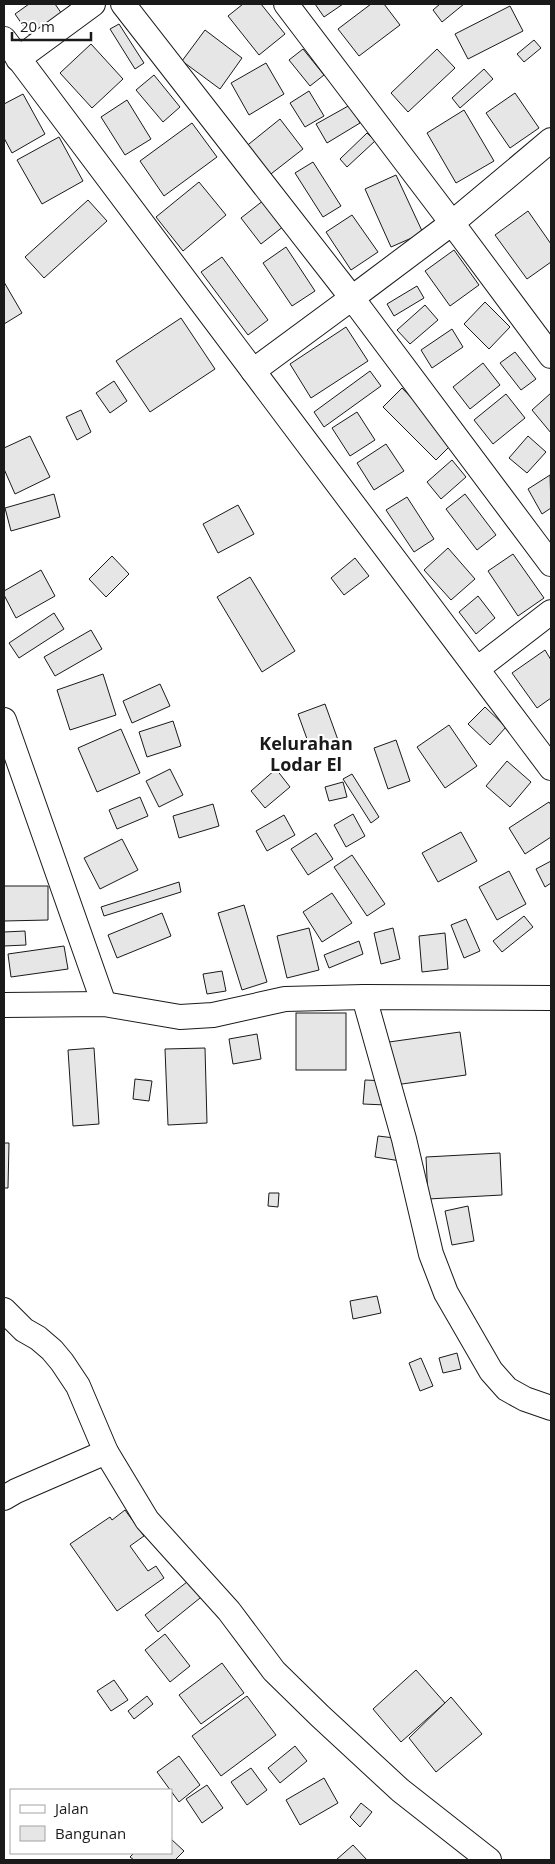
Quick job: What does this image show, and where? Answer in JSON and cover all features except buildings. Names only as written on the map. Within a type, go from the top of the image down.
[{"type":"street","points":[[18,59],[93,4]]},
{"type":"street","points":[[122,4],[352,298],[551,564]]},
{"type":"street","points":[[286,4],[551,356]]},
{"type":"street","points":[[4,39],[551,768]]},
{"type":"street","points":[[253,372],[452,223],[551,140]]},
{"type":"street","points":[[477,669],[551,612]]},
{"type":"street","points":[[4,720],[104,1004]]},
{"type":"street","points":[[364,997],[404,1139],[432,1254],[446,1293],[491,1371],[507,1389],[525,1399],[551,1408]]},
{"type":"street","points":[[4,1005],[104,1004],[180,1017],[214,1015],[285,999],[364,997],[551,998]]},
{"type":"street","points":[[4,1310],[24,1330],[52,1350],[62,1362],[78,1386],[106,1452],[147,1520],[229,1611],[274,1671],[400,1790],[489,1860]]},
{"type":"street","points":[[4,1498],[106,1452]]},
{"type":"district","name":"Kelurahan Lodar El","points":[[306,753]]}]
